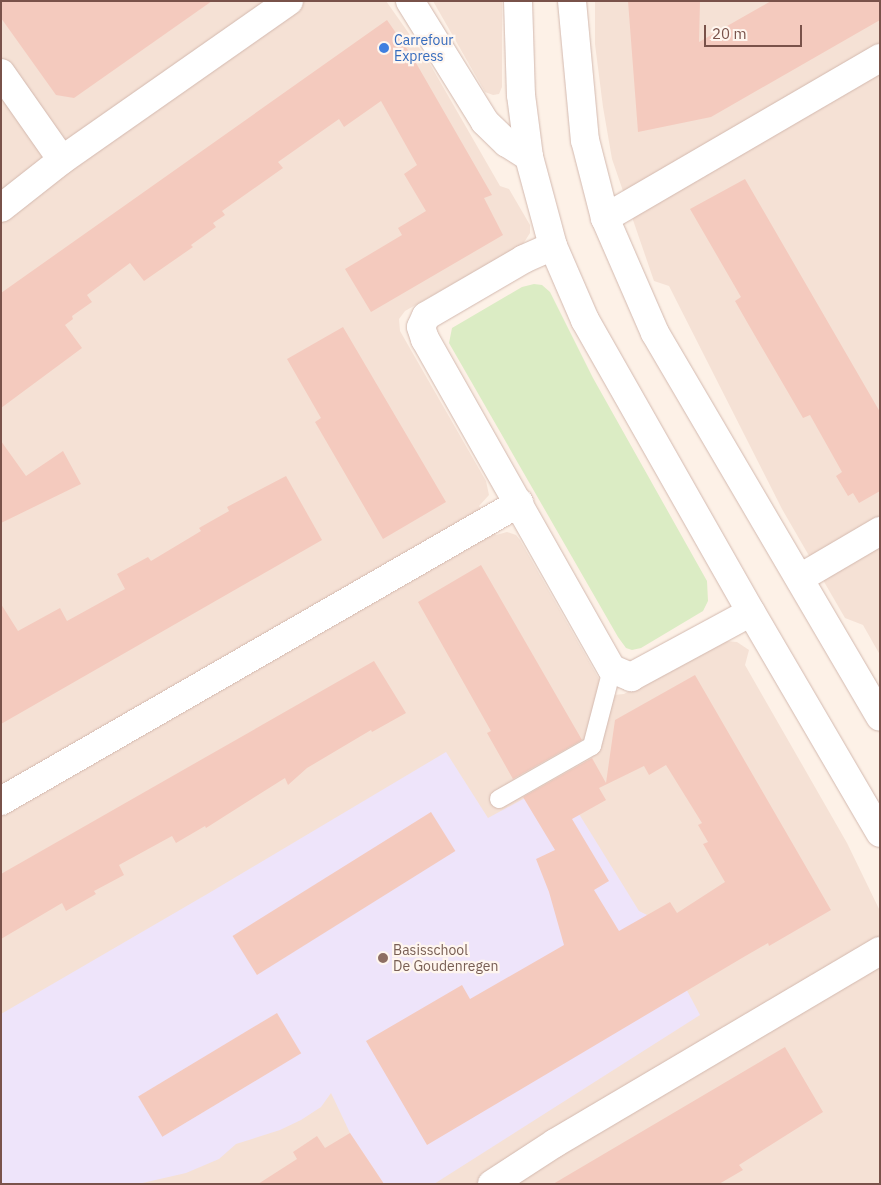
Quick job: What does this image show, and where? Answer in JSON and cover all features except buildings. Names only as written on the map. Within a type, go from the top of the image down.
[{"type":"street","points":[[1,208],[62,160],[289,1]]},
{"type":"street","points":[[410,1],[485,122],[507,143],[529,157]]},
{"type":"street","points":[[518,1],[521,96],[529,157],[554,246],[585,320],[751,612],[880,833]]},
{"type":"street","points":[[572,1],[584,140],[605,218],[655,333],[880,717]]},
{"type":"street","points":[[605,218],[880,58]]},
{"type":"street","points":[[1,73],[62,160]]},
{"type":"street","points":[[554,246],[524,259],[426,316],[421,327],[425,339],[612,669],[631,677],[751,612]]},
{"type":"street","points":[[1,801],[519,503]]},
{"type":"street","points":[[800,578],[880,531]]},
{"type":"street","points":[[492,1184],[556,1143],[880,951]]},
{"type":"lane","points":[[499,800],[592,746],[612,669]]},
{"type":"shaded area","points":[[1,1],[386,1],[427,59],[500,186],[509,189],[530,225],[530,233],[523,244],[405,311],[399,319],[400,331],[486,481],[489,495],[479,506],[496,535],[507,532],[516,535],[520,540],[603,686],[613,695],[624,694],[706,647],[725,641],[737,642],[749,650],[745,665],[847,843],[880,911],[880,1184],[1,1184]]},
{"type":"shaded area","points":[[433,1],[502,1],[502,87],[499,94],[493,95],[485,92]]},
{"type":"shaded area","points":[[595,1],[880,1],[880,655],[863,625],[845,618],[782,509],[669,286],[654,281],[612,159],[595,44]]},
{"type":"shaded area","name":"Basisschool De Goudenregen","points":[[446,752],[488,818],[558,780],[639,911],[647,915],[700,1015],[434,1184],[384,1184],[350,1133],[331,1093],[321,1107],[301,1120],[280,1130],[236,1144],[219,1159],[186,1173],[138,1184],[1,1184],[1,1014]]},
{"type":"green space","points":[[534,284],[542,285],[550,292],[593,378],[707,581],[708,601],[703,611],[641,648],[632,650],[626,648],[618,637],[449,343],[452,328],[522,287]]},
{"type":"place","name":"Carrefour Express","points":[[384,48]]},
{"type":"place","name":"Basisschool De Goudenregen","points":[[383,958]]}]
